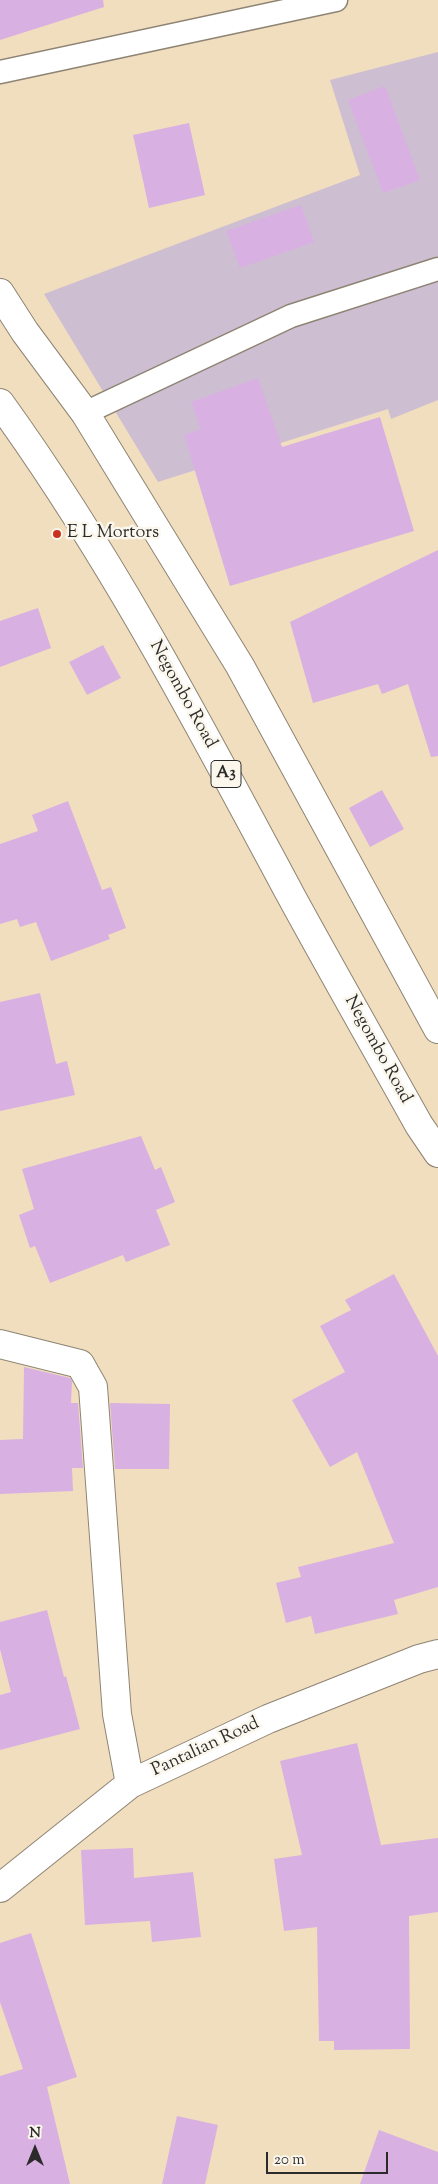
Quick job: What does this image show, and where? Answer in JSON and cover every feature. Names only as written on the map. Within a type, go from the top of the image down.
[{"type":"main road","points":[[0,293],[25,332],[85,413],[240,666],[438,1029]]},
{"type":"main road","name":"Negombo Road","points":[[5,419],[53,477],[145,627],[419,1125],[438,1153]]},
{"type":"main road","points":[[0,1344],[80,1364],[93,1387],[117,1714],[130,1784]]},
{"type":"main road","name":"Pantalian Road","points":[[0,1888],[130,1784],[268,1719],[419,1659],[438,1654]]},
{"type":"lane","points":[[0,72],[336,0]]},
{"type":"lane","points":[[85,413],[291,316],[438,269]]},
{"type":"shaded area","points":[[438,52],[438,400],[391,419],[388,409],[158,482],[44,294],[360,175],[330,80]]},
{"type":"building","points":[[0,0],[103,0],[104,7],[0,40]]},
{"type":"building","points":[[385,86],[420,180],[383,193],[348,100]]},
{"type":"building","points":[[189,123],[205,195],[149,208],[133,135]]},
{"type":"building","points":[[301,205],[314,242],[240,268],[226,231]]},
{"type":"building","points":[[258,378],[282,447],[380,417],[414,531],[230,586],[184,435],[201,429],[191,402]]},
{"type":"building","points":[[438,550],[438,756],[431,757],[408,684],[382,694],[378,684],[313,703],[290,622]]},
{"type":"building","points":[[38,608],[51,648],[0,667],[0,621]]},
{"type":"building","points":[[103,645],[121,678],[87,695],[69,662]]},
{"type":"building","points":[[382,790],[404,829],[370,847],[349,808]]},
{"type":"building","points":[[68,801],[102,890],[111,887],[126,928],[108,935],[110,939],[51,961],[36,922],[20,927],[17,919],[0,924],[0,844],[38,831],[32,815]]},
{"type":"building","points":[[40,993],[56,1064],[67,1061],[75,1095],[0,1111],[0,1002]]},
{"type":"building","points":[[141,1136],[155,1170],[161,1167],[175,1202],[156,1210],[170,1245],[126,1262],[123,1255],[50,1283],[35,1246],[30,1248],[19,1215],[34,1209],[22,1169]]},
{"type":"building","points":[[394,1274],[438,1356],[438,1587],[394,1600],[398,1614],[315,1634],[311,1616],[286,1623],[276,1583],[301,1577],[298,1567],[394,1543],[357,1452],[330,1467],[292,1400],[345,1372],[320,1326],[351,1310],[345,1300]]},
{"type":"building","points":[[24,1367],[70,1378],[72,1381],[71,1403],[78,1403],[83,1468],[72,1468],[73,1491],[0,1494],[0,1440],[23,1439]]},
{"type":"building","points":[[110,1403],[170,1404],[169,1469],[115,1469]]},
{"type":"building","points":[[47,1610],[64,1677],[66,1676],[80,1729],[0,1750],[0,1695],[11,1692],[0,1649],[0,1622]]},
{"type":"building","points":[[357,1743],[381,1845],[438,1838],[438,1912],[409,1916],[410,2049],[334,2050],[334,2041],[319,2041],[317,1927],[284,1931],[274,1859],[302,1855],[280,1761]]},
{"type":"building","points":[[133,1848],[134,1878],[193,1872],[201,1937],[152,1942],[150,1921],[85,1925],[81,1850]]},
{"type":"building","points":[[31,1933],[77,2077],[47,2087],[70,2184],[0,2184],[0,2076],[23,2069],[0,2002],[0,1943]]},
{"type":"building","points":[[177,2116],[218,2125],[205,2184],[162,2184]]},
{"type":"building","points":[[379,2130],[438,2152],[438,2184],[360,2184]]},
{"type":"place","name":"E L Mortors","points":[[57,534]]}]
